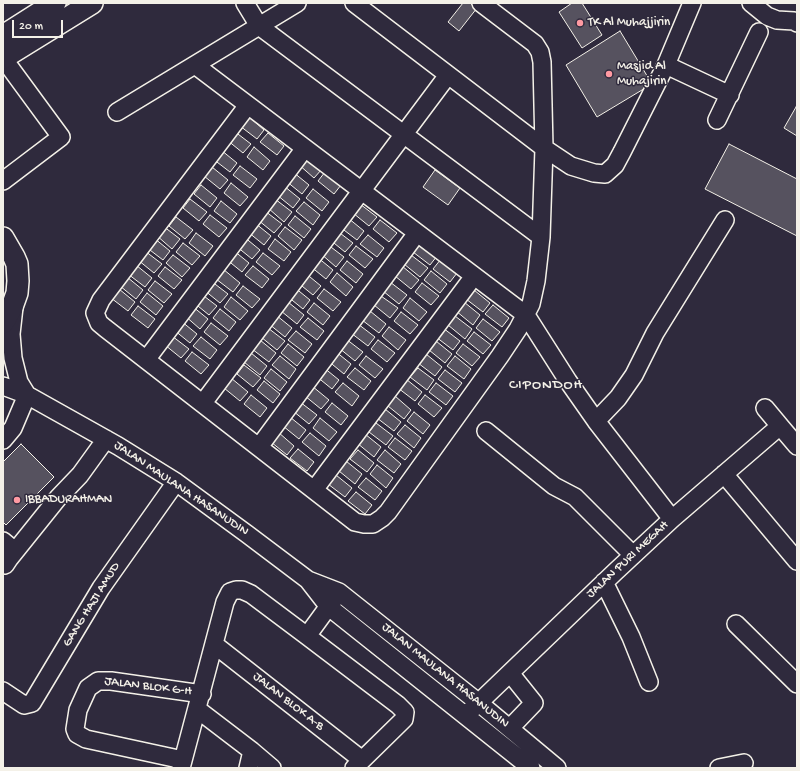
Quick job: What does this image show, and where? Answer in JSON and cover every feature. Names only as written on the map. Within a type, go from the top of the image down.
[{"type":"main road","points":[[3,58],[92,3]]},
{"type":"main road","points":[[3,36],[49,5]]},
{"type":"main road","points":[[3,238],[11,249],[17,264],[18,281],[15,299],[3,323]]},
{"type":"street","points":[[245,3],[259,26],[541,236]]},
{"type":"street","points":[[117,112],[297,3]]},
{"type":"street","points":[[354,3],[544,148],[571,166],[594,173],[605,174],[615,165],[622,152],[666,65],[692,3]]},
{"type":"street","points":[[248,105],[97,308],[95,313],[99,323],[355,522],[373,524],[382,518],[500,356],[526,315],[531,304],[536,282],[541,236],[544,148],[542,62],[540,52],[534,44],[481,3]]},
{"type":"street","points":[[751,3],[766,16],[777,20],[794,21],[797,23]]},
{"type":"street","points":[[717,120],[759,32]]},
{"type":"street","points":[[3,58],[61,137],[3,181]]},
{"type":"street","points":[[195,65],[526,315],[568,381],[596,421],[672,519]]},
{"type":"street","points":[[666,65],[730,95]]},
{"type":"street","points":[[203,403],[448,75]]},
{"type":"street","points":[[146,360],[305,148]]},
{"type":"street","points":[[596,421],[618,398],[634,375],[654,333],[725,220]]},
{"type":"street","points":[[259,447],[417,233]]},
{"type":"street","points":[[314,490],[474,276]]},
{"type":"street","points":[[3,440],[13,428],[27,396],[19,382],[12,358],[11,334],[15,299]]},
{"type":"street","name":"JALAN MAULANA HASANUDIN","points":[[3,386],[27,396],[106,439],[247,534],[308,580],[339,592],[482,700],[512,725],[557,768]]},
{"type":"street","points":[[765,408],[797,446]]},
{"type":"street","name":"JALAN PURI MEGAH","points":[[466,715],[604,582],[672,519],[780,426]]},
{"type":"street","points":[[486,431],[554,486],[575,497],[633,555]]},
{"type":"street","points":[[6,563],[58,498],[80,475],[106,439]]},
{"type":"street","points":[[724,474],[797,560]]},
{"type":"street","name":"GANG HAJI AMUD","points":[[3,691],[24,705],[32,703],[101,588],[174,486]]},
{"type":"street","points":[[3,541],[9,546],[10,552],[6,563]]},
{"type":"street","name":"JALAN MAULANA HASANUDIN","points":[[308,580],[328,607],[531,768]]},
{"type":"street","points":[[604,582],[631,637],[649,682]]},
{"type":"street","points":[[182,764],[215,645],[225,602],[230,592],[242,590],[251,594],[307,636],[398,705],[404,712],[404,719],[358,764]]},
{"type":"street","points":[[307,636],[339,592]]},
{"type":"street","points":[[736,624],[795,677]]},
{"type":"street","name":"JALAN BLOK A-B","points":[[215,645],[358,764]]},
{"type":"street","points":[[506,677],[534,703],[512,725]]},
{"type":"street","name":"JALAN BLOK G-H","points":[[182,764],[86,739],[77,734],[75,729],[78,710],[88,688],[93,683],[98,681],[112,681],[200,701]]},
{"type":"street","points":[[200,701],[272,768]]},
{"type":"street","points":[[248,768],[252,751]]},
{"type":"street","points":[[719,768],[744,763]]},
{"type":"building","points":[[463,3],[470,3],[477,8],[459,31],[448,22]]},
{"type":"building","name":"TK Al Muhajjirin","points":[[572,3],[582,3],[602,35],[582,48],[559,12]]},
{"type":"building","name":"Masjid Al Muhajirin","points":[[620,31],[652,84],[597,117],[566,65]]},
{"type":"building","points":[[796,107],[797,108],[797,136],[784,128]]},
{"type":"building","points":[[248,116],[264,130],[257,139],[240,126]]},
{"type":"building","points":[[234,131],[251,144],[243,153],[227,140]]},
{"type":"building","points":[[268,133],[284,146],[277,155],[260,142]]},
{"type":"building","points":[[729,144],[797,179],[797,236],[705,189]]},
{"type":"building","points":[[254,147],[270,161],[263,170],[247,157]]},
{"type":"building","points":[[221,150],[237,163],[230,172],[213,159]]},
{"type":"building","points":[[305,155],[322,169],[314,178],[298,164]]},
{"type":"building","points":[[240,166],[257,179],[250,188],[233,175]]},
{"type":"building","points":[[212,167],[228,180],[220,189],[204,176]]},
{"type":"building","points":[[435,170],[460,188],[448,205],[423,187]]},
{"type":"building","points":[[293,172],[309,185],[302,194],[286,181]]},
{"type":"building","points":[[325,172],[341,185],[334,194],[318,181]]},
{"type":"building","points":[[231,183],[248,197],[240,206],[224,193]]},
{"type":"building","points":[[201,185],[217,198],[210,207],[194,194]]},
{"type":"building","points":[[284,186],[300,199],[293,208],[277,195]]},
{"type":"building","points":[[313,189],[329,202],[322,211],[306,198]]},
{"type":"building","points":[[190,199],[207,212],[199,221],[183,208]]},
{"type":"building","points":[[275,199],[292,212],[284,222],[268,208]]},
{"type":"building","points":[[221,201],[237,214],[230,223],[214,211]]},
{"type":"building","points":[[304,202],[320,215],[313,225],[296,211]]},
{"type":"building","points":[[360,204],[377,217],[369,226],[353,213]]},
{"type":"building","points":[[265,211],[282,224],[274,233],[258,220]]},
{"type":"building","points":[[210,215],[227,228],[219,237],[203,224]]},
{"type":"building","points":[[295,216],[311,229],[304,238],[288,225]]},
{"type":"building","points":[[176,217],[193,230],[185,239],[169,226]]},
{"type":"building","points":[[348,218],[364,231],[357,240],[340,227]]},
{"type":"building","points":[[380,220],[397,233],[389,242],[373,229]]},
{"type":"building","points":[[255,223],[271,236],[264,245],[248,232]]},
{"type":"building","points":[[163,226],[180,239],[172,249],[156,235]]},
{"type":"building","points":[[285,227],[302,240],[294,250],[278,236]]},
{"type":"building","points":[[336,230],[353,243],[345,252],[329,239]]},
{"type":"building","points":[[196,233],[213,246],[205,256],[189,243]]},
{"type":"building","points":[[368,235],[384,248],[377,257],[360,244]]},
{"type":"building","points":[[243,236],[260,250],[252,259],[236,246]]},
{"type":"building","points":[[154,238],[170,251],[163,260],[146,247]]},
{"type":"building","points":[[275,239],[291,252],[284,261],[268,249]]},
{"type":"building","points":[[183,243],[200,256],[192,265],[176,252]]},
{"type":"building","points":[[421,243],[437,256],[430,265],[413,252]]},
{"type":"building","points":[[327,244],[344,257],[336,267],[320,253]]},
{"type":"building","points":[[356,246],[373,259],[365,268],[349,255]]},
{"type":"building","points":[[233,250],[249,263],[242,272],[226,259]]},
{"type":"building","points":[[145,251],[162,264],[154,273],[138,260]]},
{"type":"building","points":[[263,253],[280,266],[272,275],[256,262]]},
{"type":"building","points":[[173,255],[190,268],[182,277],[166,263]]},
{"type":"building","points":[[411,255],[428,268],[420,277],[404,264]]},
{"type":"building","points":[[317,257],[333,270],[326,279],[310,266]]},
{"type":"building","points":[[441,259],[457,273],[450,282],[433,269]]},
{"type":"building","points":[[347,261],[363,274],[356,283],[340,270]]},
{"type":"building","points":[[136,265],[152,278],[145,287],[128,274]]},
{"type":"building","points":[[253,266],[269,279],[262,288],[245,275]]},
{"type":"building","points":[[402,266],[419,280],[411,289],[395,276]]},
{"type":"building","points":[[165,267],[182,280],[174,289],[158,276]]},
{"type":"building","points":[[223,269],[240,283],[233,292],[216,279]]},
{"type":"building","points":[[431,271],[447,284],[440,293],[424,280]]},
{"type":"building","points":[[304,272],[321,286],[313,295],[297,282]]},
{"type":"building","points":[[337,273],[353,287],[346,296],[330,282]]},
{"type":"building","points":[[127,277],[143,290],[136,299],[120,286]]},
{"type":"building","points":[[155,281],[172,294],[164,303],[148,290]]},
{"type":"building","points":[[211,281],[228,294],[220,303],[204,290]]},
{"type":"building","points":[[390,282],[407,295],[399,304],[383,291]]},
{"type":"building","points":[[422,283],[439,296],[431,305],[415,292]]},
{"type":"building","points":[[243,286],[260,299],[252,308],[236,295]]},
{"type":"building","points":[[294,287],[310,300],[303,309],[287,296]]},
{"type":"building","points":[[119,289],[135,302],[128,311],[111,298]]},
{"type":"building","points":[[324,289],[341,302],[333,311],[317,298]]},
{"type":"building","points":[[474,290],[490,303],[483,312],[466,299]]},
{"type":"building","points":[[147,293],[163,306],[156,315],[140,302]]},
{"type":"building","points":[[200,293],[217,306],[209,315],[193,302]]},
{"type":"building","points":[[381,296],[398,308],[390,318],[374,305]]},
{"type":"building","points":[[231,297],[248,311],[240,320],[224,307]]},
{"type":"building","points":[[410,298],[427,312],[419,321],[403,308]]},
{"type":"building","points":[[288,302],[304,315],[297,324],[281,311]]},
{"type":"building","points":[[464,302],[480,315],[473,325],[456,311]]},
{"type":"building","points":[[314,303],[330,316],[323,325],[307,312]]},
{"type":"building","points":[[493,305],[509,318],[502,327],[485,314]]},
{"type":"building","points":[[138,306],[155,319],[148,328],[131,315]]},
{"type":"building","points":[[192,306],[208,319],[200,329],[184,315]]},
{"type":"building","points":[[220,309],[236,322],[229,331],[213,318]]},
{"type":"building","points":[[370,311],[386,324],[379,333],[362,320]]},
{"type":"building","points":[[401,312],[418,325],[410,334],[394,321]]},
{"type":"building","points":[[276,315],[292,328],[285,337],[269,324]]},
{"type":"building","points":[[455,316],[472,329],[465,339],[448,325]]},
{"type":"building","points":[[308,318],[324,331],[317,340],[300,327]]},
{"type":"building","points":[[483,319],[500,332],[492,341],[476,328]]},
{"type":"building","points":[[181,321],[197,334],[190,343],[174,330]]},
{"type":"building","points":[[211,323],[228,336],[220,345],[204,332]]},
{"type":"building","points":[[358,324],[375,337],[368,346],[351,333]]},
{"type":"building","points":[[389,327],[406,340],[398,350],[382,336]]},
{"type":"building","points":[[268,328],[285,341],[277,350],[261,337]]},
{"type":"building","points":[[443,328],[460,341],[453,350],[436,337]]},
{"type":"building","points":[[296,331],[312,344],[305,353],[288,340]]},
{"type":"building","points":[[474,332],[491,345],[483,354],[467,341]]},
{"type":"building","points":[[172,336],[189,349],[181,358],[165,345]]},
{"type":"building","points":[[201,337],[217,350],[210,359],[193,346]]},
{"type":"building","points":[[346,339],[363,352],[355,361],[339,348]]},
{"type":"building","points":[[260,340],[276,353],[269,362],[252,349]]},
{"type":"building","points":[[378,340],[395,353],[387,362],[371,349]]},
{"type":"building","points":[[436,341],[452,354],[445,363],[429,350]]},
{"type":"building","points":[[288,344],[304,357],[297,366],[281,353]]},
{"type":"building","points":[[463,344],[480,357],[472,366],[456,353]]},
{"type":"building","points":[[335,351],[351,364],[344,374],[327,360]]},
{"type":"building","points":[[192,352],[209,365],[201,374],[185,361]]},
{"type":"building","points":[[251,353],[267,366],[260,375],[244,362]]},
{"type":"building","points":[[426,354],[442,367],[435,376],[418,363]]},
{"type":"building","points":[[280,356],[296,369],[289,379],[272,365]]},
{"type":"building","points":[[366,356],[383,369],[375,378],[359,365]]},
{"type":"building","points":[[455,356],[471,369],[464,379],[447,366]]},
{"type":"building","points":[[244,365],[261,378],[253,387],[237,374]]},
{"type":"building","points":[[323,367],[339,380],[332,389],[316,376]]},
{"type":"building","points":[[355,368],[371,381],[364,390],[347,377]]},
{"type":"building","points":[[418,368],[434,380],[427,390],[410,377]]},
{"type":"building","points":[[271,369],[287,382],[280,391],[264,378]]},
{"type":"building","points":[[445,370],[462,383],[455,392],[438,379]]},
{"type":"building","points":[[231,378],[248,392],[240,401],[224,388]]},
{"type":"building","points":[[406,379],[422,392],[415,401],[398,388]]},
{"type":"building","points":[[264,381],[280,394],[273,403],[257,390]]},
{"type":"building","points":[[343,383],[359,396],[352,406],[335,392]]},
{"type":"building","points":[[436,383],[453,396],[446,405],[429,392]]},
{"type":"building","points":[[312,386],[329,400],[321,409],[305,396]]},
{"type":"building","points":[[251,395],[267,408],[260,417],[244,404]]},
{"type":"building","points":[[425,395],[442,408],[434,417],[418,404]]},
{"type":"building","points":[[395,396],[411,410],[404,419],[388,406]]},
{"type":"building","points":[[300,402],[317,415],[309,424],[293,411]]},
{"type":"building","points":[[332,403],[348,416],[341,425],[325,412]]},
{"type":"building","points":[[385,409],[401,422],[394,431],[377,418]]},
{"type":"building","points":[[414,412],[430,425],[423,434],[407,421]]},
{"type":"building","points":[[290,417],[306,430],[299,439],[283,426]]},
{"type":"building","points":[[320,418],[337,432],[329,441],[313,428]]},
{"type":"building","points":[[376,423],[393,436],[386,445],[369,432]]},
{"type":"building","points":[[405,425],[421,438],[414,448],[397,434]]},
{"type":"building","points":[[278,432],[294,446],[287,455],[271,442]]},
{"type":"building","points":[[310,433],[326,446],[319,456],[302,442]]},
{"type":"building","points":[[365,434],[381,447],[374,457],[357,443]]},
{"type":"building","points":[[395,438],[412,451],[405,460],[388,447]]},
{"type":"building","name":"IBBADURAHMAN","points":[[21,444],[54,477],[6,525],[3,522],[3,462]]},
{"type":"building","points":[[298,449],[314,462],[307,471],[290,458]]},
{"type":"building","points":[[358,450],[374,463],[367,472],[350,459]]},
{"type":"building","points":[[385,450],[401,464],[394,473],[377,460]]},
{"type":"building","points":[[346,461],[362,474],[355,484],[339,471]]},
{"type":"building","points":[[377,465],[393,478],[386,488],[370,474]]},
{"type":"building","points":[[336,475],[352,488],[345,497],[328,484]]},
{"type":"building","points":[[366,478],[382,491],[375,500],[358,487]]},
{"type":"building","points":[[356,492],[372,505],[365,514],[348,501]]},
{"type":"place","name":"TK Al Muhajjirin","points":[[580,23]]},
{"type":"place","name":"Masjid Al Muhajirin","points":[[609,74]]},
{"type":"place","name":"IBBADURAHMAN","points":[[17,500]]},
{"type":"district","name":"CIPONDOH","points":[[546,386]]}]
